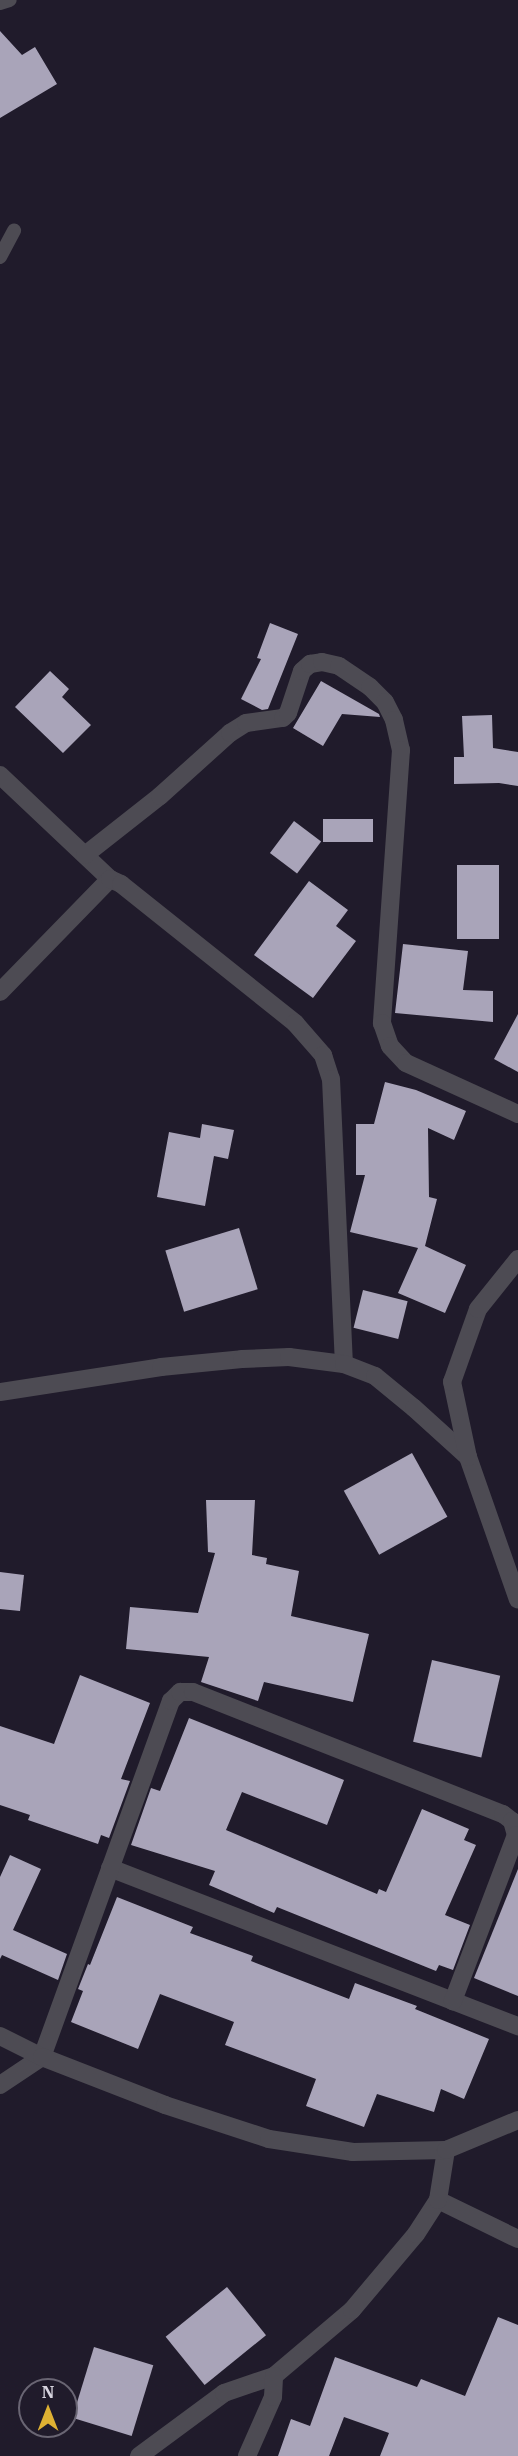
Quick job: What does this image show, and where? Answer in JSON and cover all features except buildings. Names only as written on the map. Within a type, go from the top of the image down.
[{"type":"street","points":[[85,855],[168,788],[230,733],[246,723],[282,718],[288,713],[302,671],[310,664],[322,662],[339,666],[370,687],[385,702],[394,720],[401,750],[382,1023],[390,1046],[406,1064],[518,1114]]},
{"type":"street","points":[[0,775],[110,879],[121,884],[296,1023],[323,1054],[331,1079],[344,1364]]},
{"type":"street","points":[[0,992],[110,879]]},
{"type":"street","points":[[518,1259],[478,1310],[452,1382],[468,1457],[518,1600]]},
{"type":"street","points":[[0,1392],[161,1367],[242,1359],[289,1357],[344,1364],[375,1377],[414,1408],[468,1457]]},
{"type":"street","points":[[0,2085],[42,2057],[171,1701],[180,1692],[193,1692],[502,1814],[512,1821],[516,1835],[453,2001]]},
{"type":"street","points":[[110,1868],[518,2026]]},
{"type":"street","points":[[0,2036],[42,2057],[165,2105],[269,2139],[353,2152],[446,2151],[518,2120]]},
{"type":"street","points":[[139,2456],[224,2393],[274,2376],[352,2310],[416,2234],[438,2200],[446,2151]]},
{"type":"street","points":[[438,2200],[518,2239]]},
{"type":"street","points":[[248,2456],[273,2397],[274,2376]]},
{"type":"lane","points":[[0,3],[10,0]]},
{"type":"lane","points":[[0,257],[14,231]]}]
